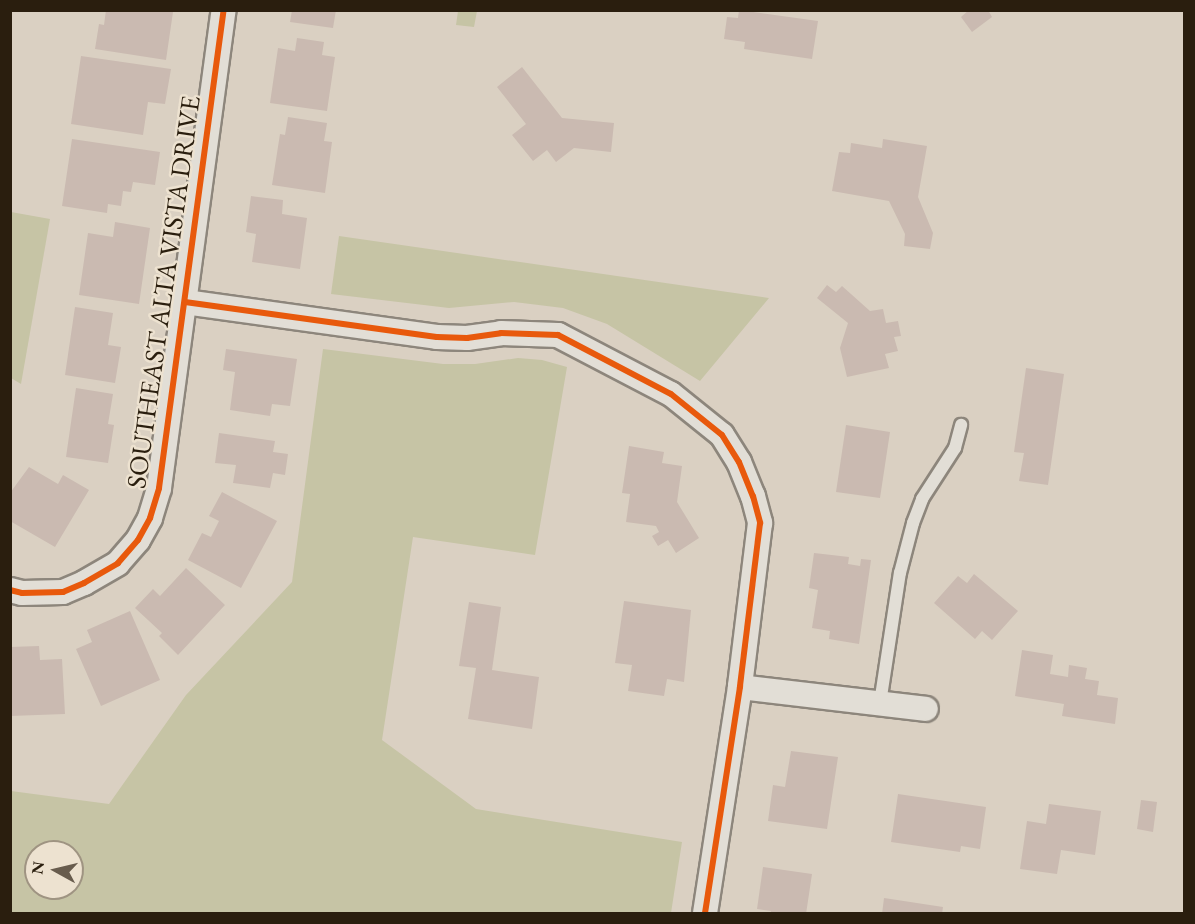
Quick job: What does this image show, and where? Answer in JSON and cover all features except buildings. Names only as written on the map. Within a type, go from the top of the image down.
[{"type":"street","name":"SOUTHEAST ALTA VISTA DRIVE","points":[[10,590],[22,593],[63,592],[84,583],[118,563],[138,540],[150,518],[159,488],[224,10]]},
{"type":"street","points":[[185,302],[437,337],[467,338],[501,333],[558,335],[671,394],[722,435],[739,462],[753,496],[760,523],[740,687],[705,914]]},
{"type":"street","points":[[740,687],[926,709]]},
{"type":"lane","points":[[880,703],[900,573],[913,524],[921,499],[955,448],[961,425]]},
{"type":"shaded area","points":[[458,11],[477,11],[474,27],[456,25]]},
{"type":"shaded area","points":[[11,212],[50,219],[21,384],[11,378]]},
{"type":"shaded area","points":[[339,236],[769,298],[700,381],[607,324],[563,308],[514,302],[449,308],[331,294]]},
{"type":"shaded area","points":[[323,349],[443,364],[475,364],[518,358],[542,360],[567,367],[535,555],[413,537],[382,740],[476,809],[682,842],[671,913],[11,913],[11,791],[109,804],[186,695],[292,582]]},
{"type":"cycle path","points":[[10,590],[22,593],[63,592],[84,583],[118,563],[138,540],[150,518],[159,488],[224,10]]},
{"type":"cycle path","points":[[185,302],[437,337],[467,338],[501,333],[558,335],[671,394],[722,435],[739,462],[753,496],[760,523],[740,687],[705,914]]}]
